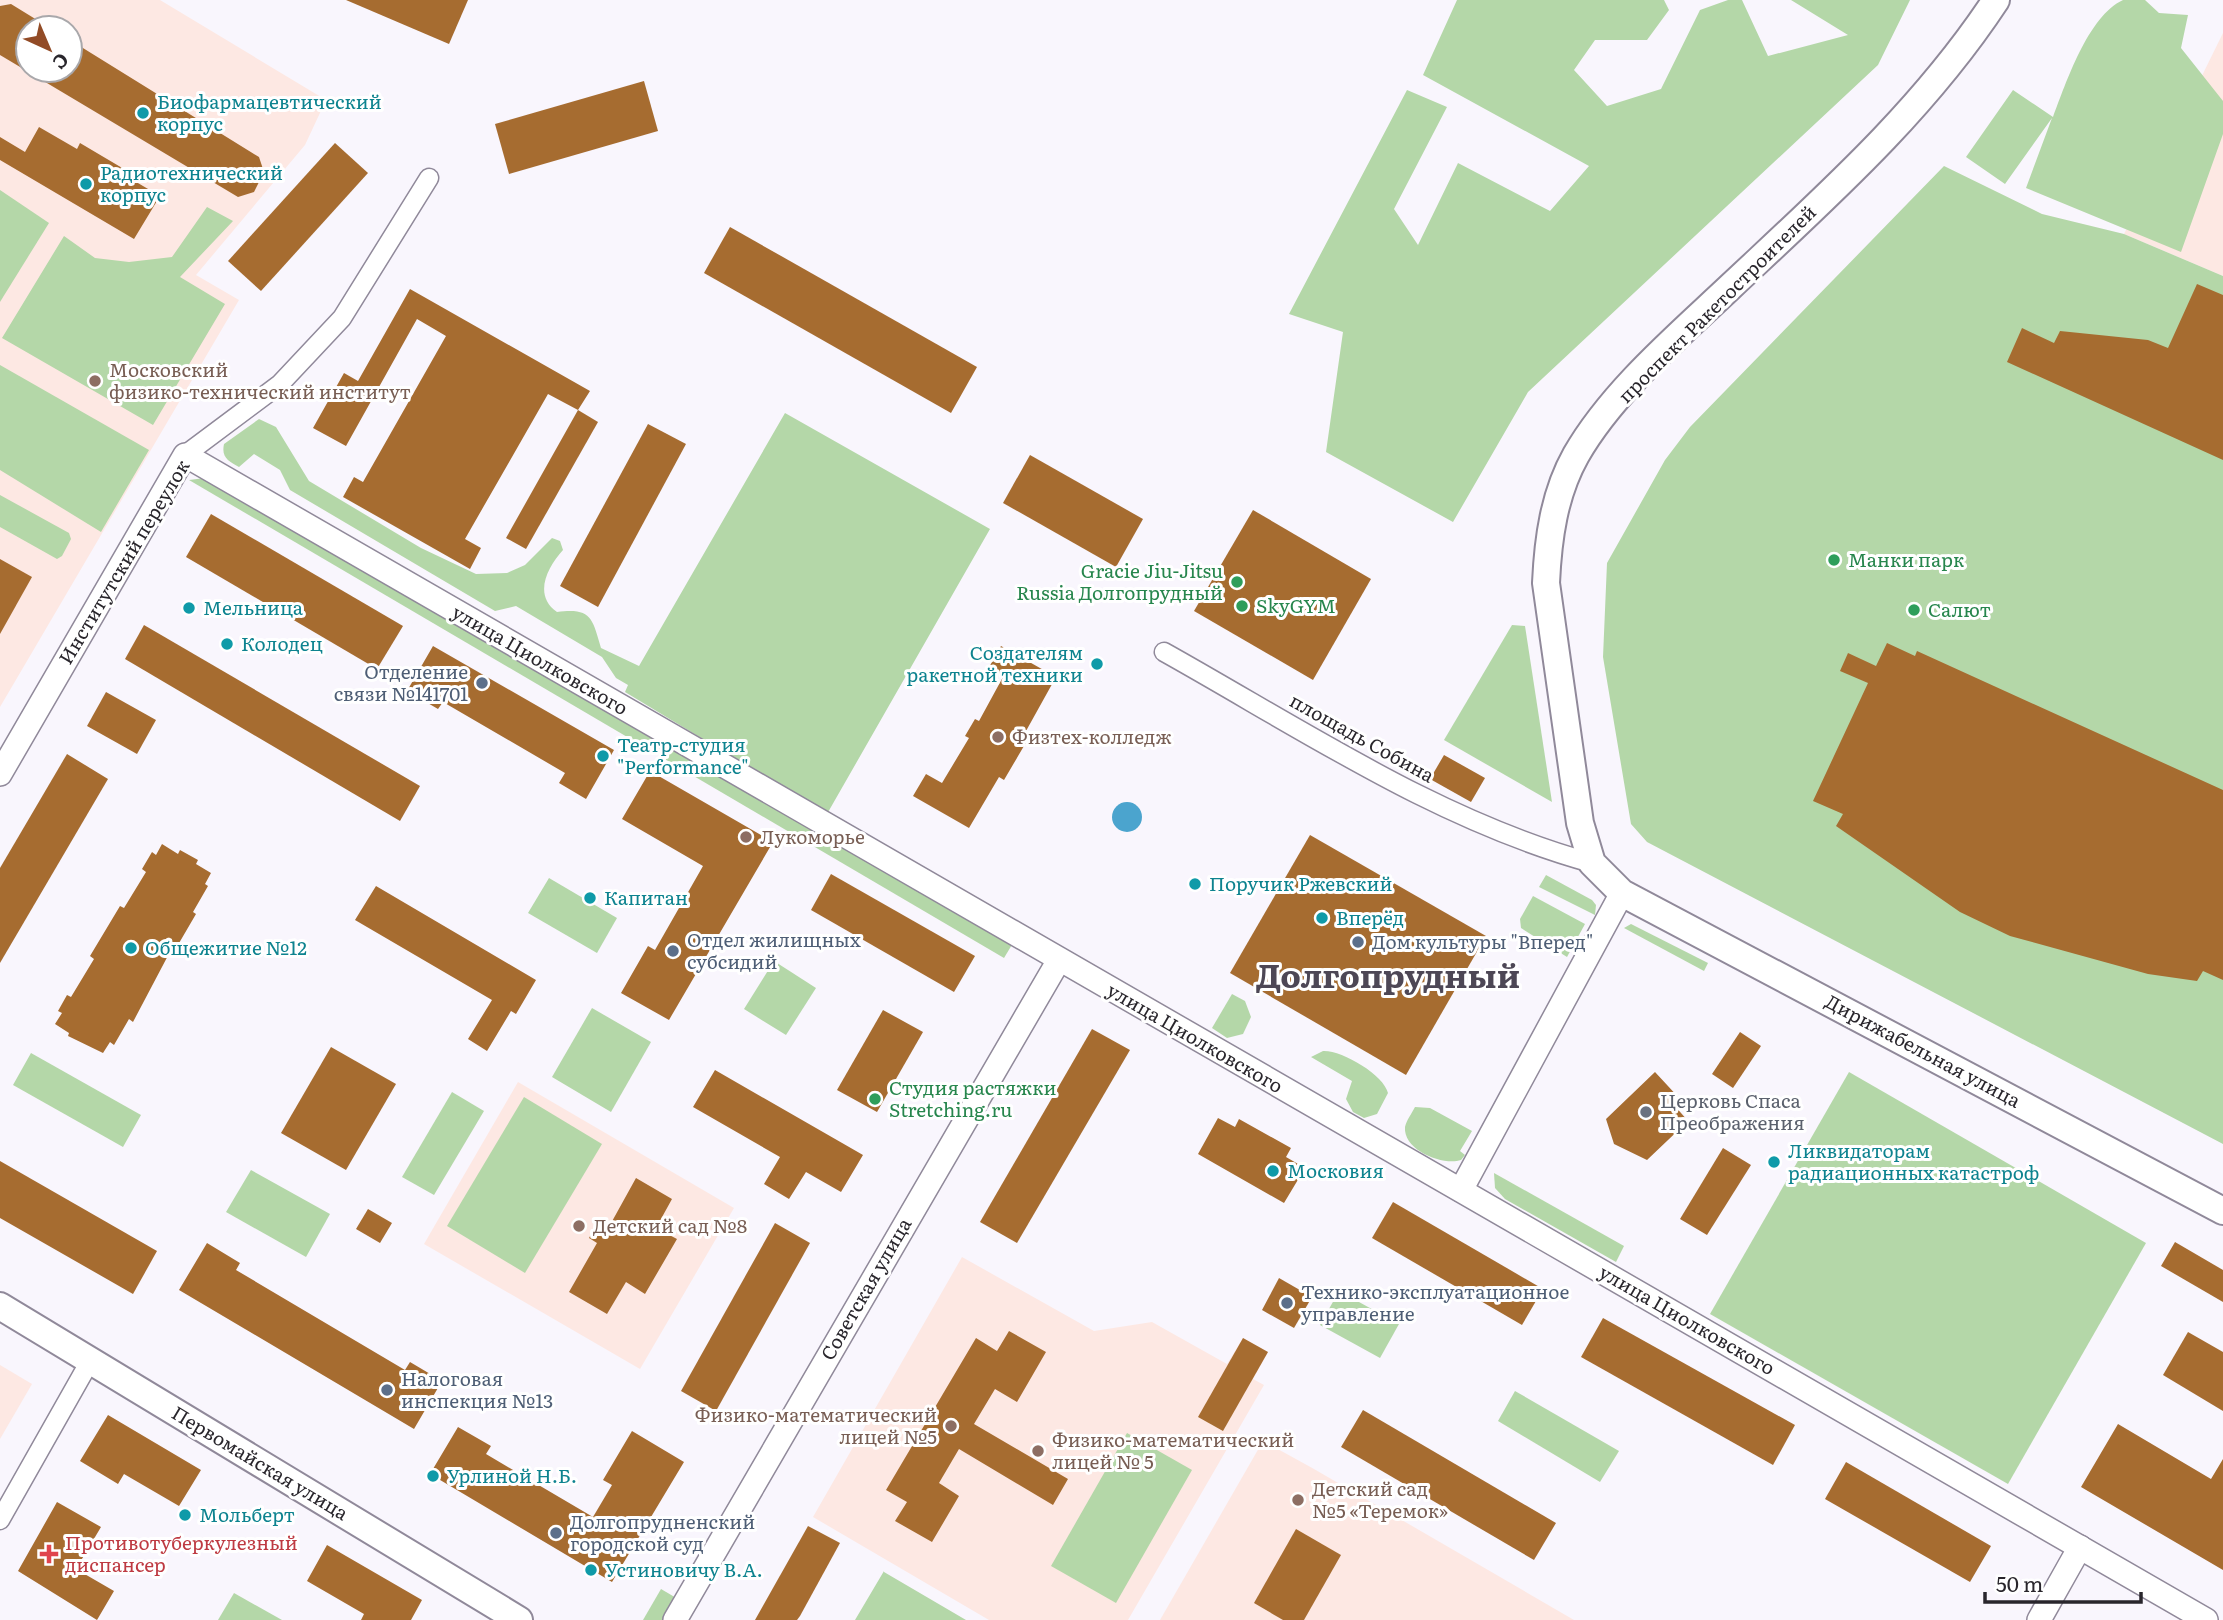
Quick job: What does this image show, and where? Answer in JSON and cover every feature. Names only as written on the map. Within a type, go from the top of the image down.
[{"type":"main road","name":"проспект Ракетостроителей","points":[[1622,893],[1592,863],[1580,823],[1546,583],[1548,546],[1566,477],[1590,434],[1649,366],[1893,132],[1952,64],[1996,0]]},
{"type":"main road","name":"Дирижабельная улица","points":[[1622,893],[2223,1211]]},
{"type":"main road","name":"Первомайская улица","points":[[0,1306],[519,1620]]},
{"type":"street","name":"Институтский переулок","points":[[0,774],[185,455],[280,384],[342,318],[429,178]]},
{"type":"street","name":"улица Циолковского","points":[[185,455],[2206,1620]]},
{"type":"street","name":"площадь Собина","points":[[1164,652],[1467,820],[1545,850],[1592,863]]},
{"type":"street","points":[[1461,1191],[1622,893]]},
{"type":"street","name":"Советская улица","points":[[675,1620],[1059,960]]},
{"type":"street","points":[[0,1520],[90,1361]]},
{"type":"street","points":[[2039,1620],[2080,1547]]},
{"type":"shaded area","name":"Московский физико-технический институт","points":[[0,0],[160,0],[326,100],[305,145],[196,275],[239,300],[0,707]]},
{"type":"shaded area","points":[[2223,33],[2223,276],[2124,234]]},
{"type":"shaded area","name":"Детский сад №8","points":[[518,1082],[734,1208],[640,1369],[424,1244]]},
{"type":"shaded area","name":"Физико-математический лицей № 5","points":[[962,1257],[1094,1331],[1152,1322],[1227,1364],[1243,1338],[1268,1352],[1253,1379],[1264,1385],[1128,1620],[989,1620],[813,1517]]},
{"type":"shaded area","points":[[0,1365],[32,1384],[0,1439]]},
{"type":"shaded area","name":"Детский сад №5 «Теремок»","points":[[1263,1441],[1314,1469],[1574,1620],[1160,1620]]},
{"type":"green space","points":[[1457,0],[1664,0],[1669,10],[1647,40],[1595,40],[1574,70],[1607,106],[1661,89],[1700,10],[1728,0],[1742,0],[1768,56],[1848,35],[1791,0],[1910,0],[1878,65],[1528,392],[1453,522],[1326,452],[1343,332],[1289,314],[1407,90],[1447,107],[1394,209],[1418,245],[1458,163],[1550,211],[1589,166],[1423,75]]},
{"type":"green space","points":[[2123,0],[2145,0],[2159,13],[2188,15],[2181,48],[2223,101],[2223,134],[2181,252],[2026,188],[2052,118],[2005,184],[1966,157],[2013,90],[2053,117],[2089,35],[2110,8]]},
{"type":"green space","name":"Салют","points":[[1944,166],[2042,214],[2124,234],[2223,276],[2223,1144],[1647,842],[1631,824],[1603,657],[1607,563],[1665,460],[1690,427]]},
{"type":"green space","points":[[0,190],[49,223],[0,302]]},
{"type":"green space","points":[[207,207],[233,221],[180,277],[225,304],[153,425],[2,338],[64,236],[95,258],[129,262],[172,257]]},
{"type":"green space","points":[[0,365],[149,450],[101,532],[0,470]]},
{"type":"green space","points":[[785,413],[990,529],[827,814],[625,692],[628,685],[616,678],[602,657],[516,606],[495,611],[290,490],[280,470],[254,454],[239,467],[227,458],[223,449],[224,444],[259,419],[276,427],[309,481],[421,548],[476,574],[507,573],[525,565],[552,538],[560,541],[563,550],[545,581],[544,590],[550,605],[557,612],[583,613],[592,622],[601,648],[639,666]]},
{"type":"green space","points":[[205,478],[1013,943],[1004,958],[189,480]]},
{"type":"green space","points":[[0,495],[69,533],[71,539],[62,556],[57,559],[0,527]]},
{"type":"green space","points":[[1512,625],[1525,626],[1552,802],[1444,740]]},
{"type":"green space","points":[[1546,875],[1592,900],[1596,905],[1595,915],[1539,887]]},
{"type":"green space","points":[[549,878],[617,918],[597,953],[528,913]]},
{"type":"green space","points":[[1533,896],[1585,924],[1567,957],[1521,928],[1520,919]]},
{"type":"green space","points":[[1631,924],[1708,963],[1704,971],[1624,928]]},
{"type":"green space","points":[[774,961],[816,988],[786,1035],[744,1009]]},
{"type":"green space","points":[[1232,994],[1245,1001],[1251,1017],[1243,1034],[1227,1038],[1212,1028]]},
{"type":"green space","points":[[592,1008],[651,1042],[611,1112],[552,1077]]},
{"type":"green space","points":[[1323,1051],[1351,1059],[1371,1072],[1385,1086],[1388,1093],[1377,1114],[1364,1118],[1353,1112],[1346,1099],[1352,1081],[1311,1057]]},
{"type":"green space","points":[[31,1053],[141,1115],[123,1147],[13,1085]]},
{"type":"green space","points":[[1849,1072],[2146,1243],[2008,1484],[1710,1314]]},
{"type":"green space","points":[[452,1092],[484,1111],[434,1195],[402,1177]]},
{"type":"green space","points":[[524,1097],[602,1144],[525,1273],[447,1226]]},
{"type":"green space","points":[[1415,1107],[1430,1108],[1472,1131],[1460,1151],[1465,1155],[1461,1160],[1435,1159],[1417,1150],[1406,1136],[1405,1127]]},
{"type":"green space","points":[[251,1170],[330,1214],[306,1257],[226,1212]]},
{"type":"green space","points":[[1494,1173],[1624,1246],[1616,1262],[1505,1199],[1495,1188]]},
{"type":"green space","points":[[1339,1291],[1399,1324],[1380,1358],[1320,1325]]},
{"type":"green space","points":[[1515,1391],[1619,1451],[1600,1482],[1498,1421]]},
{"type":"green space","points":[[1127,1433],[1192,1470],[1116,1603],[1051,1566]]},
{"type":"green space","points":[[884,1572],[966,1620],[855,1620]]},
{"type":"green space","points":[[661,1589],[678,1599],[666,1620],[643,1620]]},
{"type":"green space","points":[[234,1593],[282,1620],[218,1620]]},
{"type":"water","points":[[1127,802],[1138,806],[1142,817],[1138,828],[1127,832],[1116,828],[1112,817],[1116,806]]},
{"type":"building","points":[[346,0],[468,0],[449,44]]},
{"type":"building","name":"Биофармацевтический корпус","points":[[11,4],[27,14],[14,14],[14,63],[0,55],[0,6]]},
{"type":"building","name":"Биофармацевтический корпус","points":[[84,49],[259,157],[264,172],[254,192],[238,197],[49,84],[84,84]]},
{"type":"building","points":[[644,81],[658,131],[509,174],[495,124]]},
{"type":"building","name":"Радиотехнический корпус","points":[[39,127],[77,149],[80,143],[129,172],[126,176],[160,196],[134,239],[0,160],[0,137],[25,152]]},
{"type":"building","points":[[335,143],[368,173],[261,291],[228,261]]},
{"type":"building","points":[[730,227],[977,367],[951,413],[704,273]]},
{"type":"building","points":[[2197,284],[2223,295],[2223,460],[2007,362],[2022,328],[2054,343],[2060,331],[2148,340],[2168,348]]},
{"type":"building","points":[[410,289],[590,391],[578,410],[548,394],[465,539],[481,548],[470,569],[343,497],[354,477],[363,482],[446,336],[417,319],[346,446],[313,428],[344,373],[358,381]]},
{"type":"building","points":[[578,410],[598,422],[526,549],[506,538]]},
{"type":"building","points":[[648,424],[686,444],[598,607],[560,586]]},
{"type":"building","points":[[1030,455],[1143,519],[1116,567],[1003,503]]},
{"type":"building","points":[[1253,510],[1371,579],[1313,680],[1194,611]]},
{"type":"building","points":[[211,514],[403,626],[377,669],[186,557]]},
{"type":"building","points":[[0,559],[32,577],[0,634]]},
{"type":"building","points":[[144,625],[420,786],[400,821],[125,659]]},
{"type":"building","points":[[1887,643],[1915,656],[1917,651],[2223,790],[2223,980],[2203,971],[2197,981],[2148,974],[2010,936],[1960,912],[1836,826],[1843,814],[1813,801],[1868,683],[1840,671],[1848,653],[1876,666]]},
{"type":"building","points":[[433,646],[614,750],[586,799],[559,783],[565,773],[443,702],[438,709],[407,691]]},
{"type":"building","name":"Физтех-колледж","points":[[1001,646],[1056,677],[1026,731],[1031,734],[1004,780],[999,777],[969,828],[913,796],[926,774],[942,783],[969,738],[965,736],[975,719],[979,721],[1003,677],[988,669]]},
{"type":"building","points":[[106,692],[156,720],[137,754],[87,726]]},
{"type":"building","points":[[67,754],[108,779],[0,963],[0,868]]},
{"type":"building","points":[[1444,755],[1485,778],[1471,802],[1430,779]]},
{"type":"building","points":[[650,771],[773,842],[669,1020],[621,993],[648,946],[655,950],[703,866],[622,819]]},
{"type":"building","points":[[1310,835],[1486,936],[1406,1075],[1230,973]]},
{"type":"building","name":"Общежитие №12","points":[[162,844],[178,854],[180,850],[198,860],[196,864],[211,873],[205,884],[208,886],[193,912],[196,914],[175,950],[172,948],[133,1022],[129,1019],[114,1045],[110,1042],[103,1053],[68,1036],[69,1033],[55,1024],[62,1013],[58,1011],[67,995],[71,997],[94,959],[90,956],[120,906],[124,908],[146,872],[142,869],[152,852],[156,855]]},
{"type":"building","points":[[831,874],[975,956],[954,992],[811,910]]},
{"type":"building","points":[[376,886],[536,980],[516,1014],[511,1011],[487,1051],[468,1039],[492,1000],[355,920]]},
{"type":"building","points":[[883,1010],[923,1032],[877,1112],[837,1090]]},
{"type":"building","points":[[1092,1029],[1130,1050],[1017,1243],[980,1222]]},
{"type":"building","points":[[1740,1032],[1761,1046],[1733,1088],[1712,1074]]},
{"type":"building","points":[[331,1047],[396,1084],[346,1170],[281,1133]]},
{"type":"building","points":[[715,1070],[863,1155],[841,1192],[806,1172],[789,1199],[764,1184],[780,1157],[693,1107]]},
{"type":"building","name":"Церковь Спаса Преображения","points":[[1655,1072],[1680,1099],[1674,1105],[1688,1121],[1647,1160],[1614,1144],[1606,1119]]},
{"type":"building","points":[[1218,1118],[1235,1127],[1239,1119],[1291,1148],[1286,1157],[1305,1168],[1284,1203],[1198,1154]]},
{"type":"building","points":[[1723,1148],[1751,1165],[1707,1235],[1680,1219]]},
{"type":"building","points":[[0,1161],[157,1251],[133,1294],[0,1218]]},
{"type":"building","points":[[636,1178],[672,1199],[656,1228],[677,1239],[645,1294],[626,1282],[607,1314],[569,1292],[597,1243],[589,1238],[600,1219],[610,1225]]},
{"type":"building","points":[[1393,1202],[1543,1289],[1522,1325],[1372,1238]]},
{"type":"building","points":[[368,1209],[392,1223],[380,1243],[356,1229]]},
{"type":"building","points":[[775,1223],[810,1243],[716,1411],[681,1391]]},
{"type":"building","points":[[2175,1242],[2223,1270],[2223,1302],[2161,1266]]},
{"type":"building","points":[[207,1243],[240,1263],[236,1270],[405,1370],[410,1362],[442,1381],[414,1429],[179,1290]]},
{"type":"building","name":"Технико-эксплуатационное управление","points":[[1279,1278],[1312,1297],[1294,1328],[1262,1310]]},
{"type":"building","points":[[1603,1318],[1795,1425],[1773,1465],[1581,1357]]},
{"type":"building","points":[[1009,1331],[1046,1352],[1017,1402],[995,1389],[974,1424],[1068,1479],[1053,1505],[959,1449],[939,1483],[959,1496],[932,1542],[895,1521],[907,1502],[886,1490],[976,1338],[997,1351]]},
{"type":"building","points":[[2188,1332],[2223,1352],[2223,1411],[2163,1375]]},
{"type":"building","points":[[1243,1338],[1268,1352],[1223,1431],[1198,1417]]},
{"type":"building","points":[[1363,1410],[1556,1523],[1534,1560],[1341,1447]]},
{"type":"building","points":[[108,1415],[201,1470],[179,1506],[124,1474],[118,1484],[80,1461]]},
{"type":"building","points":[[2118,1424],[2211,1479],[2223,1459],[2223,1570],[2081,1487]]},
{"type":"building","points":[[458,1427],[491,1446],[486,1454],[593,1517],[612,1485],[603,1480],[632,1431],[684,1462],[612,1582],[430,1474]]},
{"type":"building","points":[[1846,1462],[1991,1546],[1970,1582],[1825,1499]]},
{"type":"building","name":"Противотуберкулезный диспансер","points":[[57,1502],[101,1527],[76,1569],[114,1591],[97,1620],[18,1571]]},
{"type":"building","points":[[808,1526],[840,1543],[800,1616],[797,1620],[755,1620]]},
{"type":"building","points":[[1296,1529],[1341,1555],[1304,1620],[1283,1620],[1254,1603]]},
{"type":"building","points":[[327,1545],[422,1600],[411,1620],[361,1620],[364,1614],[307,1581]]},
{"type":"place","name":"Биофармацевтический корпус","points":[[143,113]]},
{"type":"place","name":"Радиотехнический корпус","points":[[86,184]]},
{"type":"place","name":"Московский физико-технический институт","points":[[95,381]]},
{"type":"place","name":"Манки парк","points":[[1834,560]]},
{"type":"place","name":"Gracie Jiu-Jitsu Russia Долгопрудный","points":[[1237,582]]},
{"type":"place","name":"SkyGYM","points":[[1242,606]]},
{"type":"place","name":"Мельница","points":[[189,608]]},
{"type":"place","name":"Салют","points":[[1914,610]]},
{"type":"place","name":"Колодец","points":[[227,644]]},
{"type":"place","name":"Создателям ракетной техники","points":[[1097,664]]},
{"type":"place","name":"Отделение связи №141701","points":[[482,683]]},
{"type":"place","name":"Физтех-колледж","points":[[998,737]]},
{"type":"place","name":"Театр-студия \"Performance\"","points":[[603,756]]},
{"type":"place","name":"Лукоморье","points":[[746,837]]},
{"type":"place","name":"Поручик Ржевский","points":[[1195,884]]},
{"type":"place","name":"Капитан","points":[[590,898]]},
{"type":"place","name":"Вперёд","points":[[1322,918]]},
{"type":"place","name":"Дом культуры \"Вперед\"","points":[[1358,942]]},
{"type":"place","name":"Общежитие №12","points":[[131,948]]},
{"type":"place","name":"Отдел жилищных субсидий","points":[[673,951]]},
{"type":"place","name":"Студия растяжки Stretching.ru","points":[[875,1099]]},
{"type":"place","name":"Церковь Спаса Преображения","points":[[1646,1112]]},
{"type":"place","name":"Ликвидаторам радиационных катастроф","points":[[1774,1162]]},
{"type":"place","name":"Московия","points":[[1273,1171]]},
{"type":"place","name":"Детский сад №8","points":[[579,1226]]},
{"type":"place","name":"Технико-эксплуатационное управление","points":[[1287,1303]]},
{"type":"place","name":"Налоговая инспекция №13","points":[[387,1390]]},
{"type":"place","name":"Физико-математический лицей №5","points":[[951,1426]]},
{"type":"place","name":"Физико-математический лицей № 5","points":[[1038,1451]]},
{"type":"place","name":"Урлиной Н.Б.","points":[[433,1476]]},
{"type":"place","name":"Детский сад №5 «Теремок»","points":[[1298,1500]]},
{"type":"place","name":"Мольберт","points":[[185,1515]]},
{"type":"place","name":"Долгопрудненский городской суд","points":[[556,1533]]},
{"type":"place","name":"Противотуберкулезный диспансер","points":[[49,1554]]},
{"type":"place","name":"Устиновичу В.А.","points":[[591,1570]]},
{"type":"district","name":"Долгопрудный","points":[[1388,976]]}]
